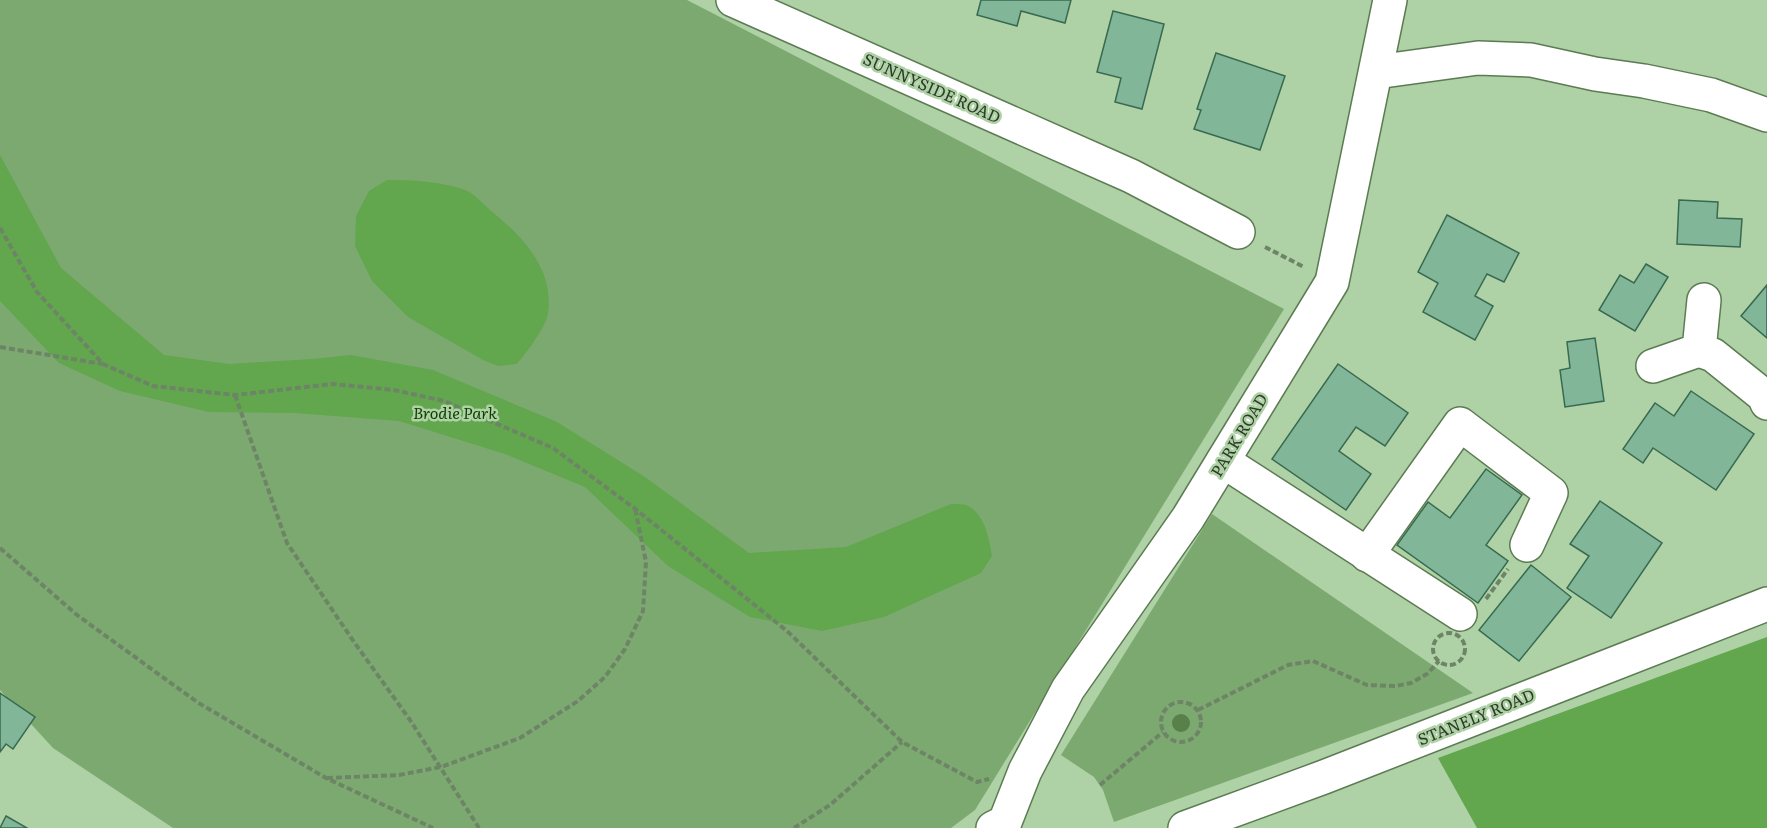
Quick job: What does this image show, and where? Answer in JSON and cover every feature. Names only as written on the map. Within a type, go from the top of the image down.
[{"type":"street","name":"SUNNYSIDE ROAD","points":[[733,0],[1131,176],[1238,232]]},
{"type":"street","name":"PARK ROAD","points":[[1007,826],[1025,771],[1068,689],[1188,518],[1332,282],[1390,0]]},
{"type":"street","points":[[1376,72],[1478,58],[1531,60],[1711,95],[1767,115]]},
{"type":"street","points":[[1699,350],[1704,300]]},
{"type":"street","points":[[1653,366],[1699,350],[1713,355],[1764,396],[1767,403]]},
{"type":"street","points":[[1367,555],[1460,424],[1551,493],[1527,545]]},
{"type":"street","points":[[1223,462],[1460,614]]},
{"type":"street","name":"STANELY ROAD","points":[[1185,828],[1335,773],[1767,604]]},
{"type":"path","points":[[0,228],[37,292],[104,364]]},
{"type":"path","points":[[1238,232],[1332,282]]},
{"type":"path","points":[[0,347],[104,364],[153,386],[235,395],[333,384],[394,390],[444,401],[553,448],[634,508],[787,631],[902,742],[977,782],[1025,771]]},
{"type":"path","points":[[235,395],[287,543],[441,767],[479,828]]},
{"type":"path","points":[[326,778],[399,775],[441,767],[520,738],[578,701],[605,677],[625,649],[643,611],[646,562],[634,508]]},
{"type":"path","points":[[1460,614],[1479,608],[1527,545]]},
{"type":"path","points":[[0,548],[77,615],[197,702],[326,778],[433,828]]},
{"type":"path","points":[[1451,633],[1461,638],[1465,648],[1462,658],[1448,665],[1439,661],[1433,652],[1437,638],[1451,633]]},
{"type":"path","points":[[1198,710],[1288,665],[1313,661],[1367,685],[1395,686],[1411,683],[1427,674],[1439,661]]},
{"type":"path","points":[[1185,701],[1198,710],[1202,719],[1199,732],[1194,738],[1181,742],[1168,737],[1163,732],[1161,718],[1167,706],[1185,701]]},
{"type":"path","points":[[1100,785],[1163,732]]},
{"type":"path","points":[[794,828],[830,805],[902,742]]},
{"type":"green space","name":"Brodie Park","points":[[0,0],[687,0],[1284,309],[975,810],[951,828],[173,828],[53,748],[0,690]]},
{"type":"green space","points":[[0,155],[61,268],[164,355],[229,364],[351,355],[433,370],[557,422],[645,477],[749,553],[846,547],[955,504],[966,505],[978,514],[985,527],[992,556],[981,573],[884,617],[822,631],[750,617],[668,566],[585,487],[505,454],[399,421],[295,413],[209,412],[120,391],[59,363],[0,301]]},
{"type":"green space","points":[[387,180],[436,183],[468,191],[513,231],[533,254],[546,282],[549,297],[548,313],[540,332],[517,364],[498,366],[483,360],[408,317],[372,281],[355,246],[356,216],[369,191]]},
{"type":"green space","points":[[1212,514],[1473,693],[1114,822],[1103,790],[1094,777],[1061,755]]},
{"type":"green space","points":[[1767,637],[1767,828],[1477,828],[1438,758]]},
{"type":"building","points":[[981,0],[1071,0],[1065,23],[1021,11],[1017,26],[977,15]]},
{"type":"building","points":[[1113,11],[1164,24],[1142,109],[1115,102],[1121,78],[1097,72]]},
{"type":"building","points":[[1216,53],[1285,76],[1260,150],[1194,129],[1201,110],[1197,109]]},
{"type":"building","points":[[1679,200],[1718,202],[1717,218],[1742,219],[1740,247],[1677,244]]},
{"type":"building","points":[[1447,215],[1519,253],[1504,282],[1487,274],[1475,296],[1493,306],[1475,340],[1423,312],[1438,283],[1418,272]]},
{"type":"building","points":[[1646,264],[1668,277],[1635,331],[1599,310],[1620,275],[1634,283]]},
{"type":"building","points":[[1767,285],[1767,338],[1741,316]]},
{"type":"building","points":[[1595,338],[1604,401],[1565,407],[1560,370],[1570,368],[1567,342]]},
{"type":"building","points":[[1338,364],[1408,413],[1385,446],[1356,427],[1339,451],[1371,474],[1346,510],[1272,459]]},
{"type":"building","points":[[1691,391],[1754,434],[1716,490],[1653,448],[1643,463],[1623,449],[1655,403],[1674,416]]},
{"type":"building","points":[[1486,469],[1522,495],[1486,545],[1508,561],[1478,603],[1397,545],[1428,502],[1450,518]]},
{"type":"building","points":[[1600,501],[1662,543],[1611,618],[1567,588],[1589,556],[1570,544]]},
{"type":"building","points":[[1531,565],[1571,597],[1519,661],[1479,630]]},
{"type":"building","points":[[0,693],[35,717],[13,749],[6,744],[0,752]]},
{"type":"building","points":[[6,816],[27,828],[0,828]]}]
